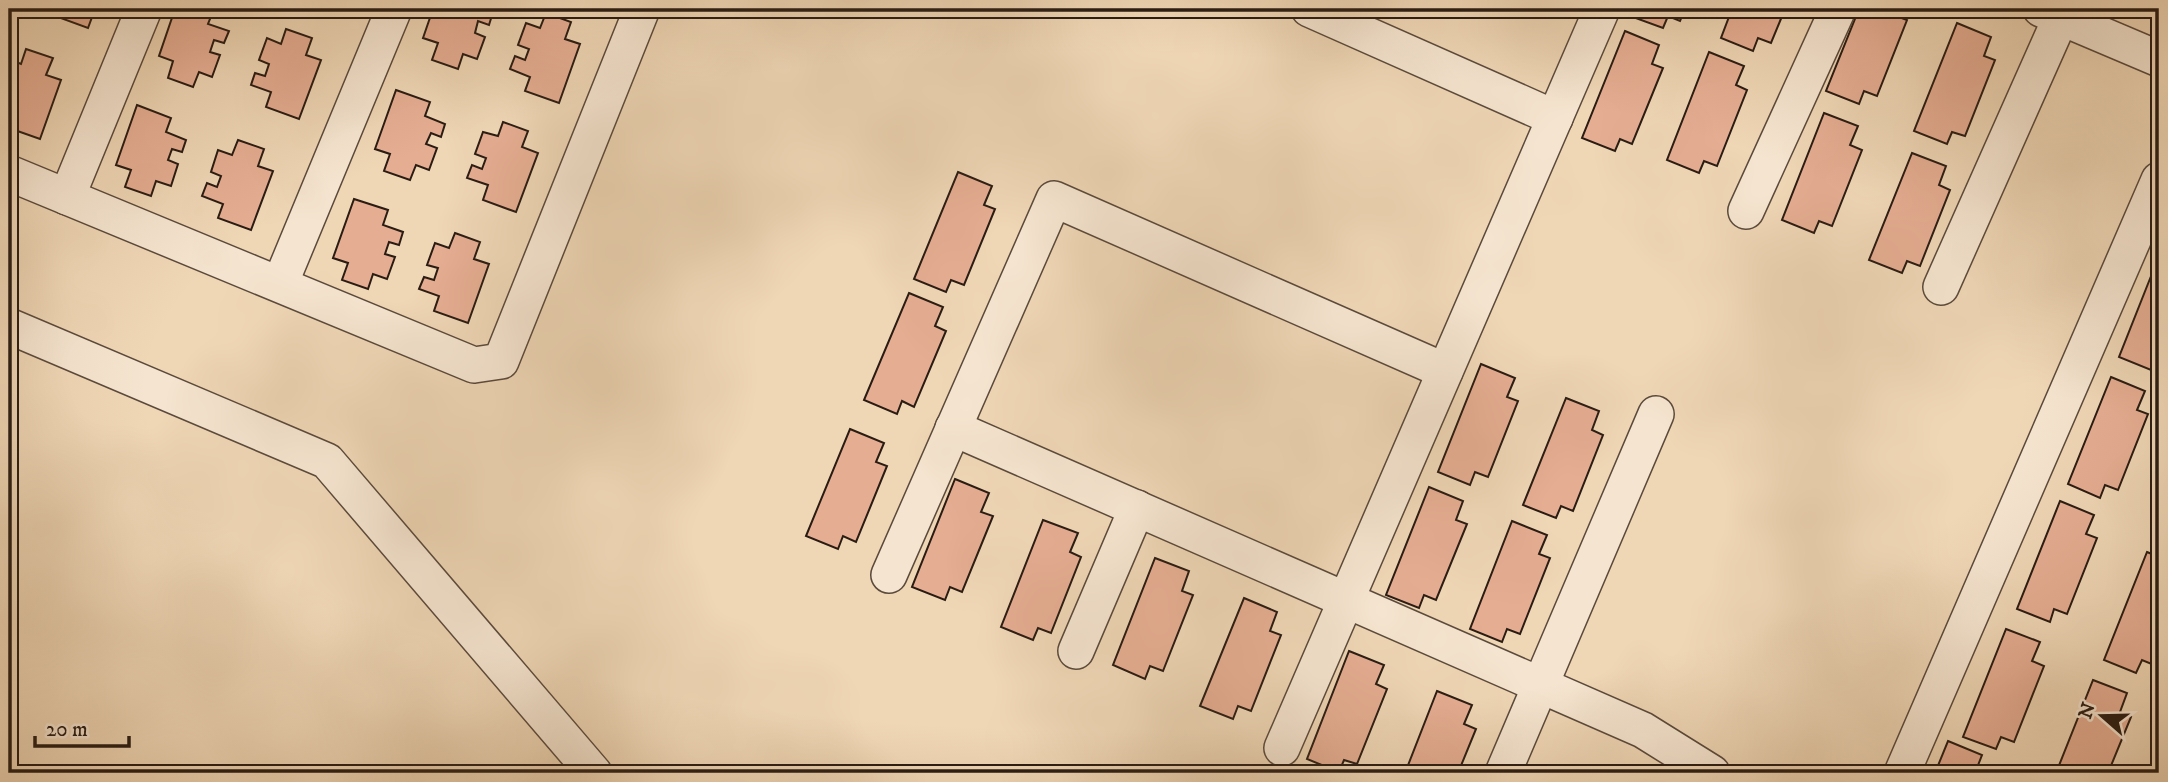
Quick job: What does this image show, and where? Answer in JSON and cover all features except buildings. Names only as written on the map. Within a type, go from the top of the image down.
[{"type":"street","points":[[67,197],[144,9]]},
{"type":"street","points":[[279,285],[394,9]]},
{"type":"street","points":[[9,173],[474,365],[500,361],[642,9]]},
{"type":"street","points":[[1309,9],[1555,118]]},
{"type":"street","points":[[1282,748],[1602,9]]},
{"type":"street","points":[[1746,211],[1839,9]]},
{"type":"street","points":[[1941,287],[2051,13],[2159,59]]},
{"type":"street","points":[[1902,773],[2159,180]]},
{"type":"street","points":[[888,575],[1054,199],[1445,371]]},
{"type":"street","points":[[9,326],[327,461],[594,773]]},
{"type":"street","points":[[1503,773],[1656,414]]},
{"type":"street","points":[[953,428],[1643,730],[1712,773]]},
{"type":"street","points":[[1076,651],[1137,508]]}]
